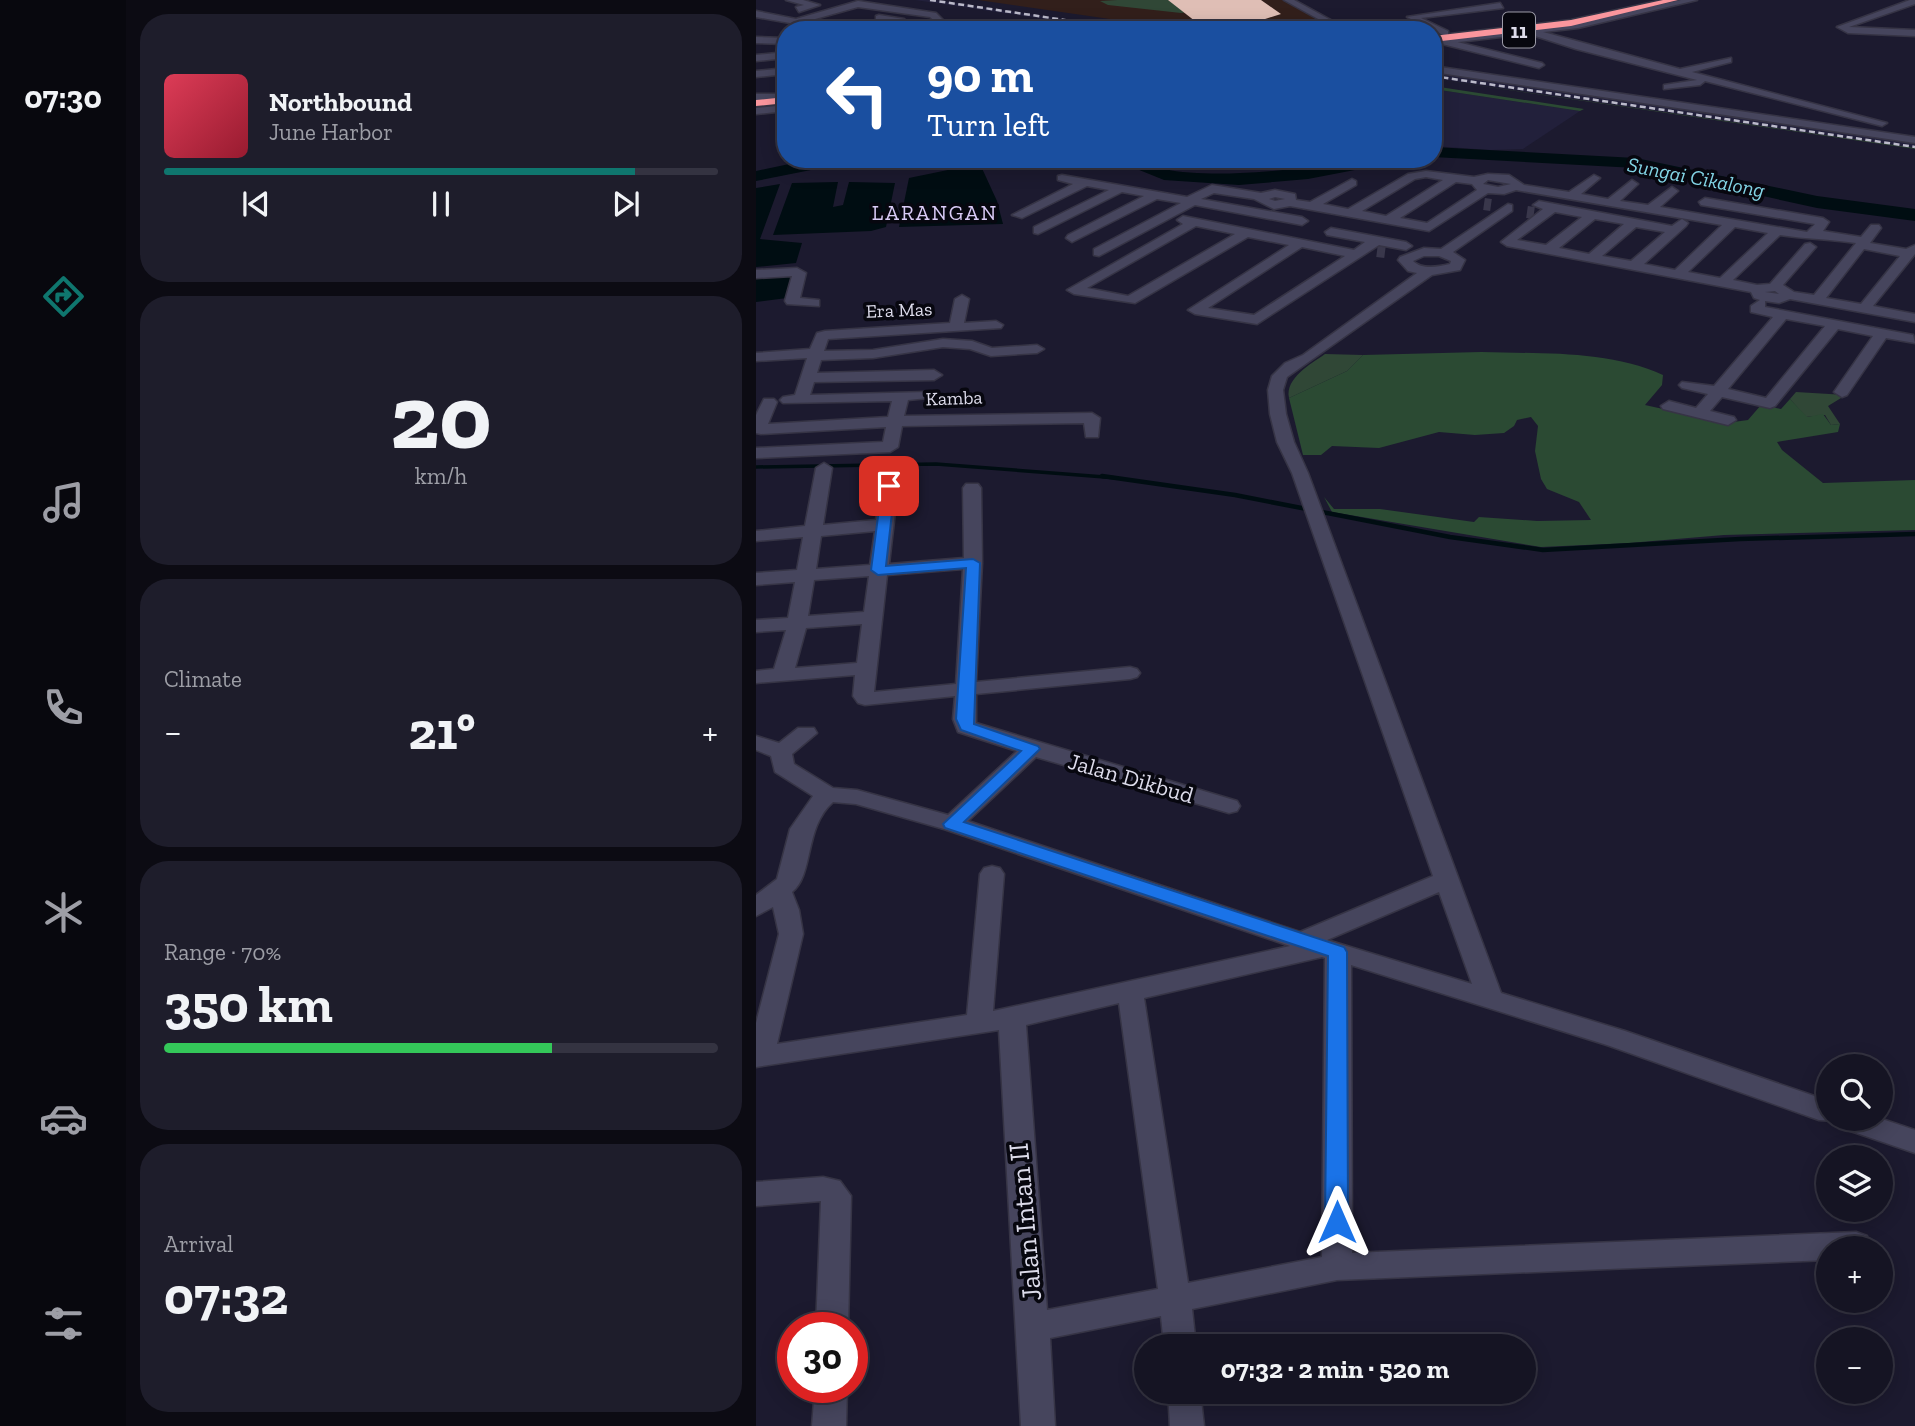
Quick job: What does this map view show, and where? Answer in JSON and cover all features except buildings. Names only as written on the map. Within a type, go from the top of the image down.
[{"type":"highway","name":"11","points":[[1617,12],[1660,0]]},
{"type":"highway","name":"11","points":[[1442,38],[1523,30],[1674,0]]},
{"type":"highway","points":[[756,102],[777,99]]},
{"type":"street","points":[[790,0],[901,21]]},
{"type":"street","points":[[1289,0],[1332,21]]},
{"type":"street","points":[[1300,0],[1338,21]]},
{"type":"street","points":[[1442,37],[1556,19],[1646,0]]},
{"type":"street","points":[[1442,38],[1531,32],[1603,20],[1693,0]]},
{"type":"street","points":[[1915,1],[1841,27],[1848,30],[1915,33]]},
{"type":"street","points":[[806,21],[859,2],[933,15],[940,21]]},
{"type":"street","points":[[776,5],[800,9]]},
{"type":"street","points":[[756,21],[816,5]]},
{"type":"street","points":[[1416,21],[1411,17],[1500,6]]},
{"type":"street","points":[[1311,12],[1322,11]]},
{"type":"street","points":[[756,14],[786,21]]},
{"type":"street","points":[[866,21],[878,18]]},
{"type":"street","points":[[1531,32],[1633,61],[1915,131]]},
{"type":"street","points":[[757,40],[777,34]]},
{"type":"street","points":[[1442,39],[1539,65]]},
{"type":"street","points":[[757,40],[777,42]]},
{"type":"street","points":[[770,42],[777,50]]},
{"type":"street","points":[[1579,47],[1602,42]]},
{"type":"street","points":[[1633,61],[1655,54]]},
{"type":"street","points":[[756,58],[777,56]]},
{"type":"street","points":[[1680,73],[1728,60]]},
{"type":"street","points":[[1442,66],[1915,140]]},
{"type":"street","points":[[756,74],[777,72]]},
{"type":"street","points":[[1668,86],[1709,80]]},
{"type":"street","points":[[756,102],[777,106]]},
{"type":"street","points":[[1098,252],[1212,189],[1262,197],[1261,201],[1270,204],[1290,196],[1318,207],[1429,227],[1468,201],[1488,177],[1507,174],[1517,181],[1517,187]]},
{"type":"street","points":[[1350,213],[1412,176],[1454,178],[1505,190],[1517,187],[1531,189],[1610,202],[1690,216],[1732,223],[1777,231],[1808,236],[1824,223],[1709,199],[1690,216],[1675,230],[1634,266]]},
{"type":"street","points":[[1062,178],[1157,194],[1297,225],[1352,183]]},
{"type":"street","points":[[1388,220],[1454,178]]},
{"type":"street","points":[[1571,196],[1594,178]]},
{"type":"street","points":[[1018,215],[1088,181]]},
{"type":"street","points":[[1443,253],[1543,181]]},
{"type":"street","points":[[1610,202],[1633,184]]},
{"type":"street","points":[[1038,230],[1122,188]]},
{"type":"street","points":[[1651,209],[1672,191]]},
{"type":"street","points":[[1072,238],[1157,194]]},
{"type":"street","points":[[1020,201],[1056,195]]},
{"type":"street","points":[[1468,201],[1592,215],[1675,230]]},
{"type":"street","points":[[1539,210],[1507,242],[1766,291],[1786,290],[1788,295],[1915,318]]},
{"type":"street","points":[[1548,250],[1592,215]]},
{"type":"street","points":[[1174,218],[1300,243],[1372,249],[1409,257],[1429,271]]},
{"type":"street","points":[[1195,222],[1074,290],[1130,300],[1247,232]]},
{"type":"street","points":[[1592,258],[1634,222]]},
{"type":"street","points":[[1678,274],[1732,223]]},
{"type":"street","points":[[1817,300],[1875,228]]},
{"type":"street","points":[[1723,283],[1777,231]]},
{"type":"street","points":[[1331,232],[1372,249]]},
{"type":"street","points":[[1815,233],[1910,251],[1864,309]]},
{"type":"street","points":[[1300,243],[1195,310],[1254,321],[1372,249]]},
{"type":"street","points":[[1810,247],[1766,291],[1756,309],[1913,339]]},
{"type":"street","points":[[1293,363],[1292,355],[1409,257],[1419,253],[1443,253],[1456,258],[1457,264],[1447,270],[1429,271],[1308,358],[1293,363],[1277,381],[1276,401],[1292,463],[1300,473],[1490,999]]},
{"type":"street","points":[[756,274],[797,272],[799,274],[792,301],[814,303]]},
{"type":"street","points":[[956,327],[962,299]]},
{"type":"street","points":[[1700,413],[1783,314]]},
{"type":"street","points":[[1687,385],[1770,402],[1834,324]]},
{"type":"street","name":"Era Mas","points":[[814,355],[822,336],[830,333],[996,326]]},
{"type":"street","points":[[1842,392],[1882,333]]},
{"type":"street","points":[[756,357],[873,354],[943,343],[972,345],[991,352],[1037,349]]},
{"type":"street","points":[[801,399],[814,355]]},
{"type":"street","points":[[809,378],[934,374]]},
{"type":"street","name":"Kamba","points":[[923,395],[763,402],[760,428],[953,418],[1092,426]]},
{"type":"street","points":[[756,453],[890,447],[901,396]]},
{"type":"street","points":[[812,450],[829,398]]},
{"type":"street","points":[[1669,406],[1728,420]]},
{"type":"street","points":[[783,674],[797,624],[824,468]]},
{"type":"street","points":[[889,486],[882,525],[863,696],[865,699],[1130,673]]},
{"type":"street","points":[[966,690],[973,563],[972,488]]},
{"type":"street","points":[[756,536],[882,525]]},
{"type":"street","points":[[756,579],[973,563]]},
{"type":"street","points":[[756,626],[872,617]]},
{"type":"street","points":[[756,677],[866,668]]},
{"type":"street","name":"Jalan Dikbud","points":[[966,690],[964,719],[967,727],[1032,749],[1229,806]]},
{"type":"street","points":[[781,752],[806,733]]},
{"type":"street","points":[[756,742],[781,752]]},
{"type":"street","points":[[952,824],[1032,749]]},
{"type":"street","points":[[781,752],[783,767],[828,795],[856,797],[952,824],[1321,947],[1616,1038],[1816,1107]]},
{"type":"street","points":[[756,908],[788,883],[806,822],[816,805],[828,795]]},
{"type":"street","points":[[979,1024],[992,874]]},
{"type":"street","points":[[779,891],[787,910],[791,933],[758,1056],[1012,1018],[1321,947],[1445,880]]},
{"type":"street","points":[[1321,947],[1337,1267]]},
{"type":"street","points":[[1130,992],[1179,1334]]},
{"type":"street","name":"Jalan Intan II","points":[[1012,1018],[1018,1146],[1034,1327],[1038,1426]]},
{"type":"street","points":[[1883,1131],[1915,1142]]},
{"type":"street","points":[[756,1194],[822,1189],[830,1190],[836,1196],[832,1312]]},
{"type":"street","points":[[1034,1327],[1337,1267],[1816,1247]]},
{"type":"street","points":[[829,1426],[830,1403]]},
{"type":"street","points":[[1185,1404],[1187,1426]]},
{"type":"shaded area","points":[[915,0],[936,0],[1077,21],[1056,21]]},
{"type":"shaded area","points":[[978,0],[1284,0],[1323,21],[1124,21]]},
{"type":"shaded area","points":[[1442,74],[1915,144],[1915,148],[1442,79]]},
{"type":"shaded area","points":[[1442,90],[1580,111],[1523,149],[1442,147]]},
{"type":"shaded area","points":[[958,168],[982,168],[997,201],[1003,224],[899,227],[909,178]]},
{"type":"shaded area","points":[[838,182],[833,207],[843,205],[849,182],[895,183],[886,227],[871,231],[773,235],[792,183]]},
{"type":"shaded area","points":[[780,184],[760,239],[802,243],[796,263],[756,267],[756,188]]},
{"type":"shaded area","points":[[794,273],[787,298],[756,302],[756,275]]},
{"type":"green space","points":[[1182,0],[1195,11],[1181,13],[1108,5],[1100,1]]},
{"type":"green space","points":[[1442,80],[1915,148],[1442,80]]},
{"type":"green space","points":[[1442,87],[1584,109],[1580,111],[1442,90]]},
{"type":"green space","points":[[1481,352],[1597,357],[1642,367],[1663,375],[1662,385],[1645,405],[1726,423],[1748,420],[1761,405],[1781,409],[1790,399],[1807,417],[1823,414],[1831,425],[1840,424],[1838,432],[1777,442],[1782,450],[1823,483],[1915,480],[1915,530],[1724,535],[1541,547],[1332,512],[1324,497],[1334,509],[1380,509],[1474,522],[1479,517],[1537,521],[1591,520],[1579,502],[1547,489],[1541,479],[1535,451],[1538,426],[1531,417],[1517,420],[1514,426],[1504,433],[1475,435],[1439,432],[1379,448],[1332,446],[1321,455],[1303,455],[1289,398],[1347,371],[1363,355]]},
{"type":"green space","points":[[1325,354],[1363,355],[1347,371],[1289,398],[1291,384],[1295,378]]},
{"type":"green space","points":[[1796,392],[1846,395],[1828,406],[1840,424],[1831,425],[1825,415],[1806,417],[1790,399]]},
{"type":"waterway","name":"Sungai Cikalong","points":[[1442,152],[1636,163],[1817,202],[1915,215]]},
{"type":"waterway","name":"Sungai Cikalong","points":[[756,176],[796,168]]},
{"type":"waterway","name":"Sungai Cikalong","points":[[1148,168],[1164,175],[1239,179],[1308,174],[1339,168]]},
{"type":"waterway","points":[[756,467],[936,464],[1114,478]]},
{"type":"waterway","points":[[1102,476],[1114,478]]},
{"type":"waterway","points":[[1114,478],[1118,478]]},
{"type":"waterway","points":[[1114,478],[1235,495],[1450,537],[1543,550],[1740,539],[1915,534]]},
{"type":"tunnel","points":[[1484,204],[1491,205]]},
{"type":"tunnel","points":[[1527,212],[1534,213]]},
{"type":"tunnel","points":[[1377,251],[1385,252]]},
{"type":"railway","points":[[930,0],[1071,21]]},
{"type":"railway","points":[[1442,77],[1915,147]]},
{"type":"district","name":"LARANGAN","points":[[935,212]]},
{"type":"route","points":[[889,486],[878,570],[973,563],[964,719],[967,727],[972,730],[1032,749],[952,824],[1338,952],[1337,1222]]}]
